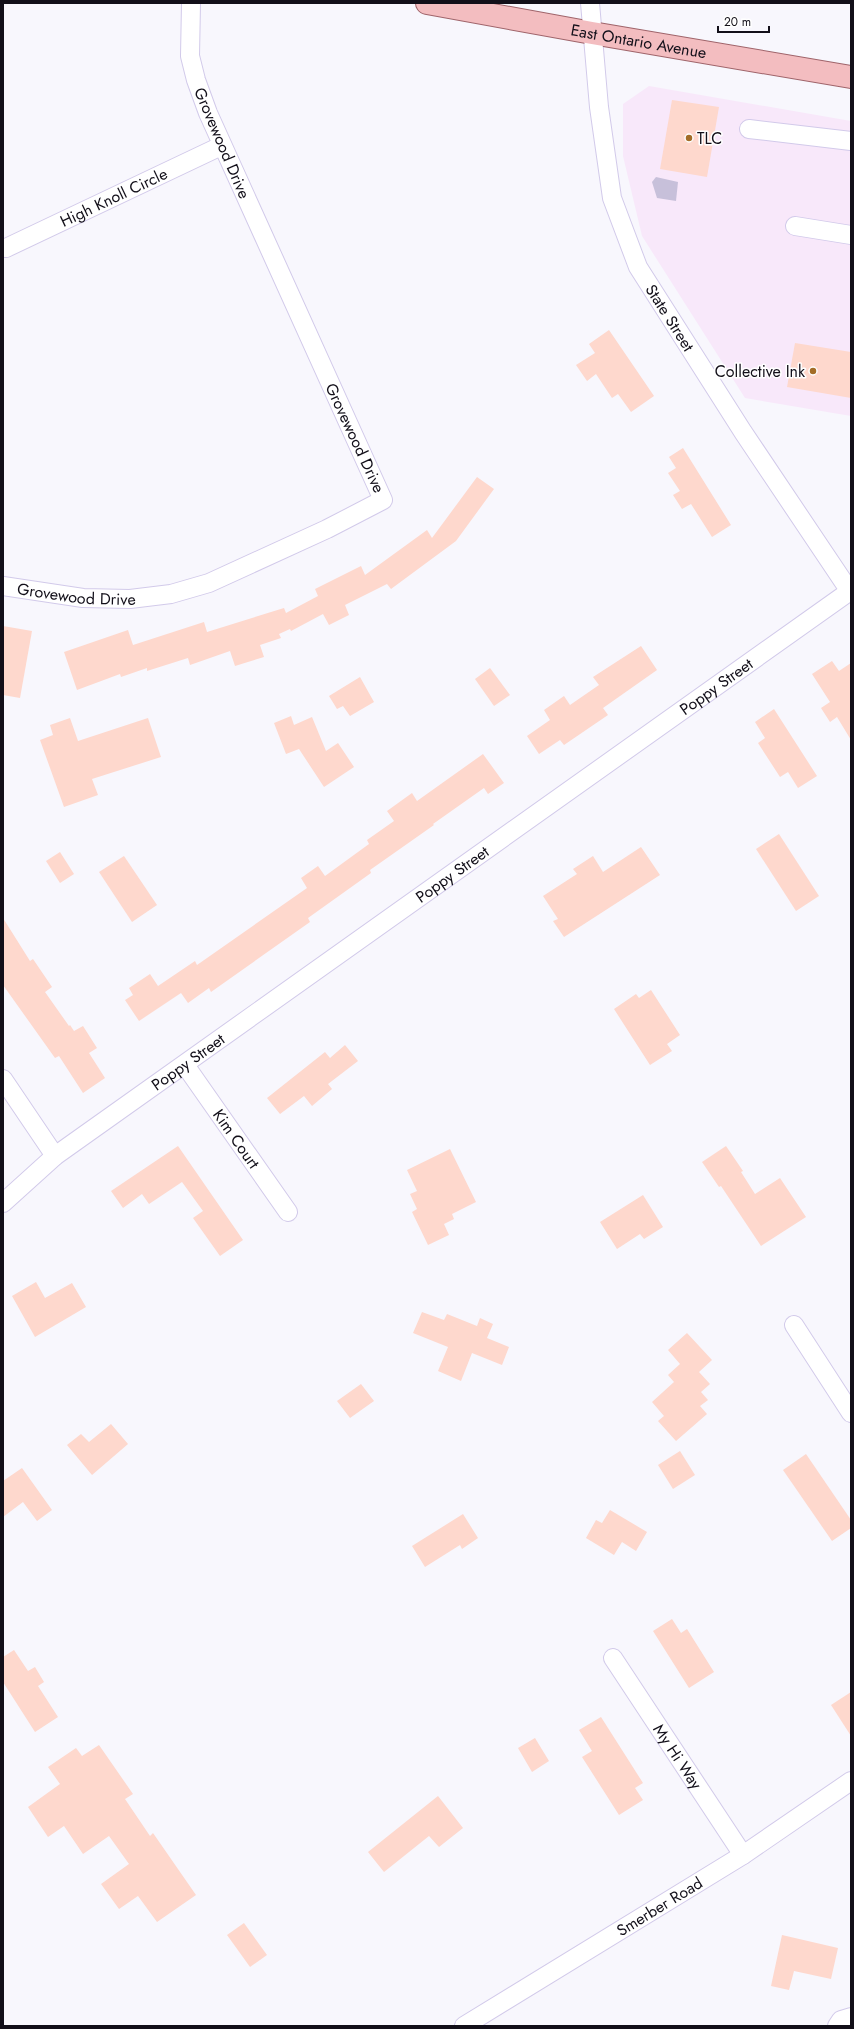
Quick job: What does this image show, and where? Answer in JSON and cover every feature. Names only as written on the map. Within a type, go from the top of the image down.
[{"type":"main road","name":"East Ontario Avenue","points":[[427,3],[851,77]]},
{"type":"street","name":"Grovewood Drive","points":[[3,586],[82,598],[130,599],[171,594],[209,583],[327,529],[383,500],[221,146],[196,80],[190,56],[191,3]]},
{"type":"street","name":"State Street","points":[[590,3],[599,107],[612,198],[638,267],[743,432],[850,592]]},
{"type":"street","points":[[749,129],[851,141]]},
{"type":"street","name":"High Knoll Circle","points":[[6,248],[221,146]]},
{"type":"street","points":[[795,226],[851,235]]},
{"type":"street","name":"Poppy Street","points":[[3,1203],[55,1156],[850,592]]},
{"type":"street","name":"Kim Court","points":[[185,1065],[288,1212]]},
{"type":"street","points":[[3,1079],[55,1156]]},
{"type":"street","points":[[794,1325],[851,1413]]},
{"type":"street","name":"My Hi Way","points":[[613,1658],[743,1856]]},
{"type":"street","name":"Smerber Road","points":[[464,2026],[743,1856],[851,1781]]},
{"type":"street","points":[[837,2026],[841,2020],[851,2017]]},
{"type":"shaded area","points":[[649,86],[851,121],[851,416],[745,398],[642,236],[623,156],[623,104]]},
{"type":"shaded area","points":[[656,177],[678,182],[676,201],[657,198],[652,182]]},
{"type":"building","name":"TLC","points":[[672,100],[719,107],[707,177],[660,169]]},
{"type":"building","points":[[609,330],[654,396],[631,412],[618,394],[612,398],[596,374],[587,381],[576,365],[595,353],[589,344]]},
{"type":"building","points":[[795,343],[851,352],[851,398],[787,387]]},
{"type":"building","points":[[683,448],[731,525],[712,537],[691,504],[682,509],[673,495],[680,491],[668,473],[676,468],[669,457]]},
{"type":"building","points":[[477,477],[494,489],[456,541],[391,589],[387,584],[345,605],[349,615],[329,625],[323,614],[291,631],[290,629],[279,634],[281,638],[260,645],[264,657],[235,666],[230,651],[190,665],[188,658],[147,671],[147,668],[121,677],[120,674],[77,690],[64,652],[128,630],[133,645],[204,622],[207,632],[284,608],[286,613],[318,596],[315,589],[361,566],[365,575],[427,530],[432,538]]},
{"type":"building","points":[[3,626],[32,631],[20,698],[3,695]]},
{"type":"building","points":[[641,646],[657,670],[603,708],[608,715],[564,745],[560,740],[539,754],[527,736],[550,720],[544,710],[564,696],[570,705],[599,685],[593,677]]},
{"type":"building","points":[[832,661],[839,671],[851,663],[851,740],[837,717],[830,722],[821,708],[830,702],[812,674]]},
{"type":"building","points":[[490,668],[510,695],[494,706],[475,679]]},
{"type":"building","points":[[360,677],[374,702],[350,716],[343,706],[337,709],[329,696]]},
{"type":"building","points":[[774,709],[817,776],[798,788],[788,772],[780,777],[758,743],[765,738],[755,722]]},
{"type":"building","points":[[291,716],[294,725],[312,717],[326,751],[338,743],[354,767],[324,787],[299,749],[286,754],[274,723]]},
{"type":"building","points":[[70,718],[78,741],[148,718],[161,757],[92,779],[98,795],[64,807],[40,740],[53,735],[50,725]]},
{"type":"building","points":[[483,754],[504,783],[488,794],[484,788],[433,824],[434,825],[370,870],[371,873],[308,918],[310,922],[211,992],[209,988],[188,1003],[181,993],[139,1021],[125,1000],[133,995],[129,988],[150,974],[158,986],[195,961],[197,965],[307,888],[301,878],[318,866],[325,876],[369,844],[367,840],[394,821],[387,811],[412,793],[417,801]]},
{"type":"building","points":[[779,834],[819,896],[796,911],[756,849]]},
{"type":"building","points":[[641,847],[660,875],[564,937],[553,921],[558,919],[543,896],[577,874],[573,869],[593,856],[603,872]]},
{"type":"building","points":[[60,852],[74,874],[60,883],[46,861]]},
{"type":"building","points":[[124,856],[157,905],[132,922],[99,872]]},
{"type":"building","points":[[3,918],[30,961],[33,959],[52,987],[45,992],[69,1026],[70,1025],[74,1031],[83,1026],[97,1048],[89,1053],[105,1078],[83,1093],[59,1056],[55,1058],[3,985]]},
{"type":"building","points":[[651,990],[680,1035],[667,1044],[672,1051],[650,1065],[614,1009],[636,994],[639,998]]},
{"type":"building","points":[[345,1045],[358,1061],[328,1084],[332,1089],[312,1106],[304,1096],[280,1114],[267,1098],[325,1052],[330,1058]]},
{"type":"building","points":[[178,1146],[243,1240],[220,1256],[193,1218],[203,1211],[182,1182],[149,1204],[142,1194],[123,1208],[111,1191]]},
{"type":"building","points":[[726,1146],[743,1171],[741,1172],[755,1194],[780,1178],[806,1217],[761,1246],[721,1186],[719,1187],[702,1162]]},
{"type":"building","points":[[450,1149],[476,1202],[452,1214],[454,1219],[444,1224],[449,1235],[428,1245],[412,1212],[417,1209],[410,1194],[417,1191],[407,1170]]},
{"type":"building","points":[[643,1195],[663,1227],[644,1239],[640,1234],[617,1249],[600,1222]]},
{"type":"building","points":[[36,1282],[45,1298],[72,1283],[86,1307],[35,1337],[12,1296]]},
{"type":"building","points":[[422,1312],[444,1320],[447,1314],[477,1326],[480,1318],[493,1324],[487,1338],[509,1347],[502,1365],[472,1353],[461,1381],[438,1371],[448,1347],[413,1333]]},
{"type":"building","points":[[687,1333],[712,1360],[699,1372],[710,1384],[701,1392],[708,1400],[700,1406],[707,1414],[676,1441],[658,1421],[664,1416],[652,1402],[674,1382],[668,1375],[680,1364],[668,1350]]},
{"type":"building","points":[[361,1384],[374,1401],[350,1418],[337,1401]]},
{"type":"building","points":[[111,1424],[128,1444],[92,1475],[67,1445],[81,1434],[89,1442]]},
{"type":"building","points":[[680,1451],[695,1475],[673,1489],[658,1465]]},
{"type":"building","points":[[806,1454],[851,1520],[851,1528],[832,1541],[783,1470]]},
{"type":"building","points":[[22,1468],[52,1510],[37,1521],[23,1502],[3,1517],[3,1481]]},
{"type":"building","points":[[610,1510],[647,1532],[636,1551],[622,1542],[614,1555],[586,1538],[596,1520],[602,1523]]},
{"type":"building","points":[[463,1514],[478,1538],[462,1549],[460,1545],[425,1567],[412,1546]]},
{"type":"building","points":[[672,1619],[681,1633],[687,1629],[714,1672],[689,1688],[653,1631]]},
{"type":"building","points":[[14,1650],[28,1671],[35,1667],[44,1682],[38,1686],[58,1717],[35,1732],[3,1682],[3,1657]]},
{"type":"building","points":[[851,1692],[851,1736],[831,1705]]},
{"type":"building","points":[[601,1717],[643,1783],[635,1788],[643,1800],[619,1815],[582,1757],[592,1751],[579,1730]]},
{"type":"building","points":[[535,1738],[549,1761],[532,1772],[518,1748]]},
{"type":"building","points":[[99,1745],[133,1794],[125,1799],[150,1836],[153,1833],[196,1895],[157,1922],[138,1896],[119,1909],[101,1884],[129,1864],[109,1836],[83,1854],[64,1826],[48,1837],[28,1807],[60,1784],[48,1767],[76,1748],[82,1756]]},
{"type":"building","points":[[438,1796],[463,1828],[439,1847],[429,1836],[384,1872],[368,1852]]},
{"type":"building","points":[[244,1923],[267,1955],[250,1967],[227,1935]]},
{"type":"building","points":[[782,1935],[838,1948],[831,1979],[794,1971],[789,1990],[771,1986]]},
{"type":"place","name":"TLC","points":[[689,138]]},
{"type":"place","name":"Collective Ink","points":[[813,371]]}]
